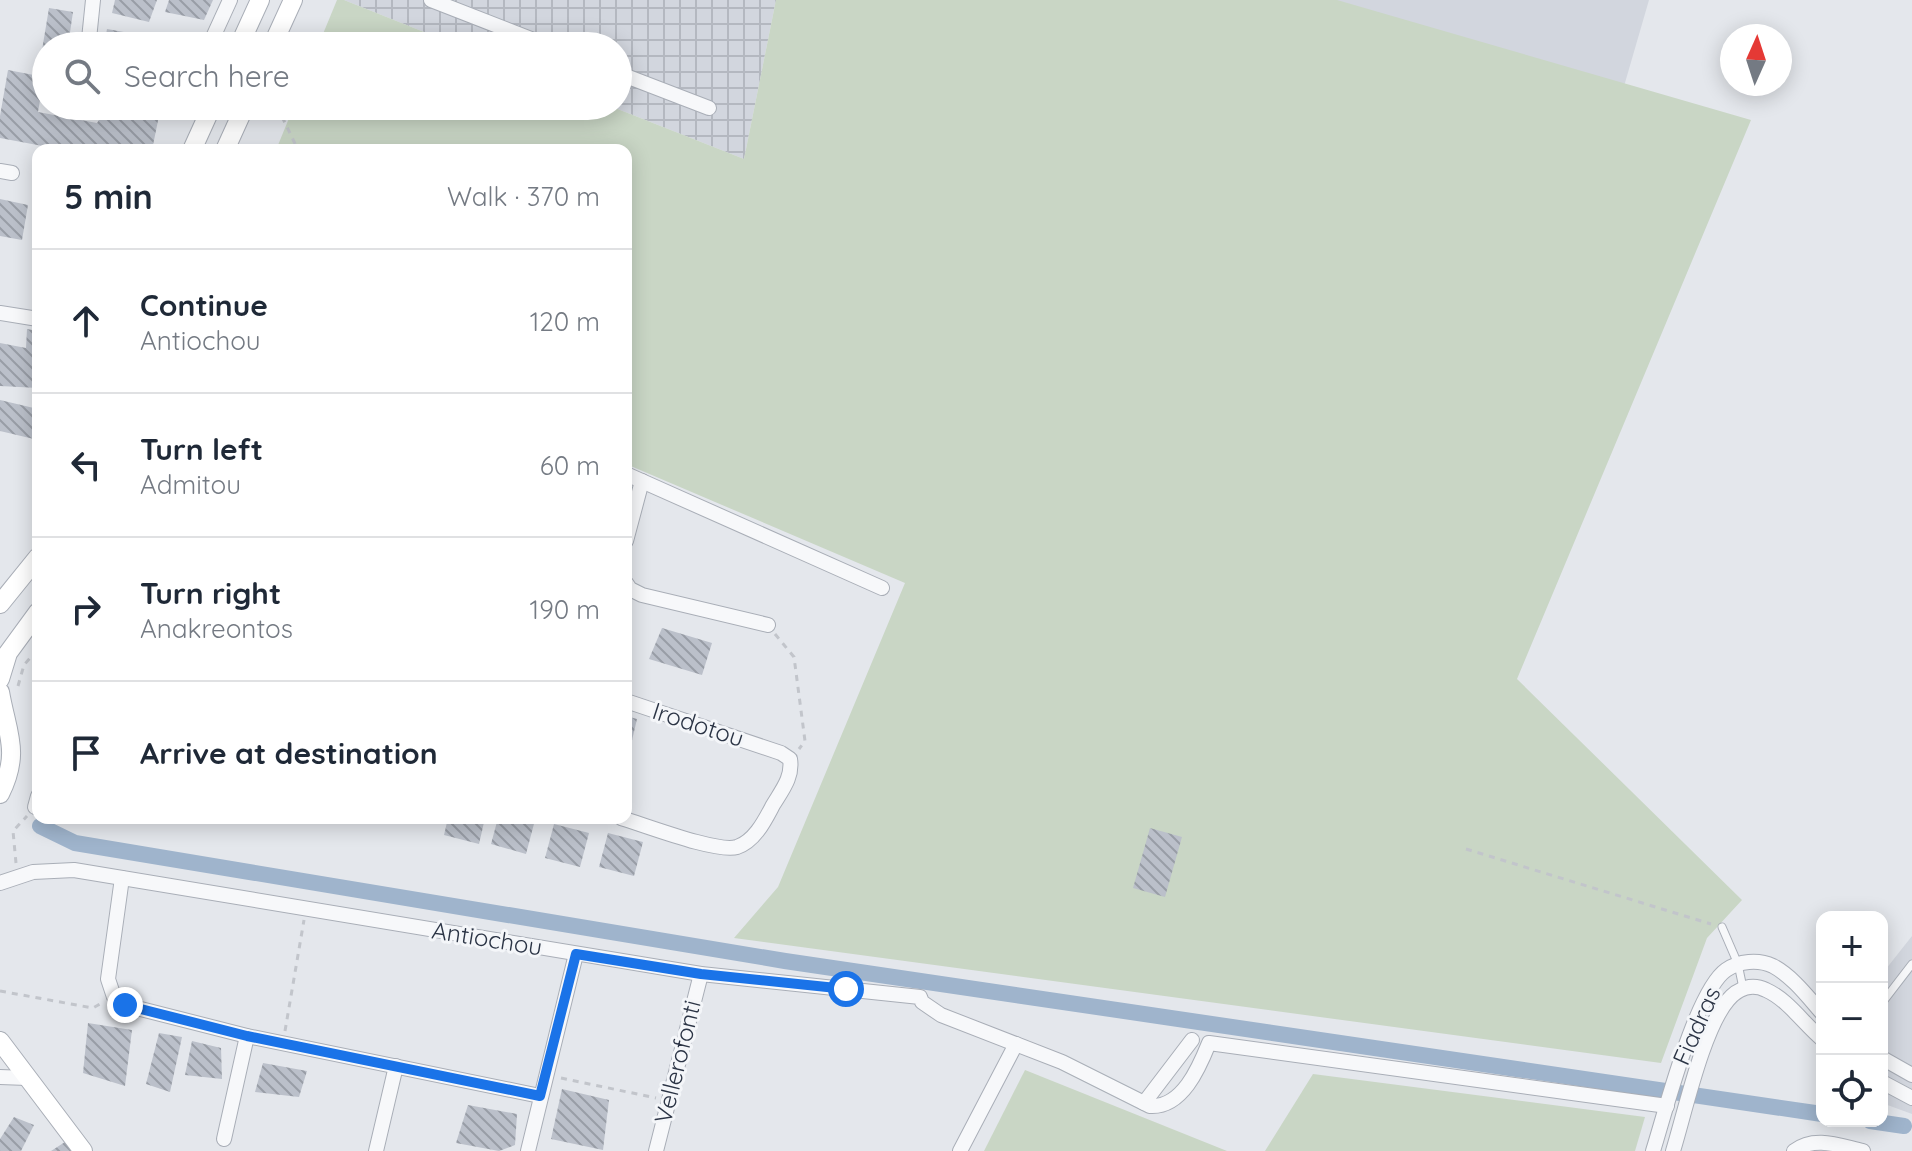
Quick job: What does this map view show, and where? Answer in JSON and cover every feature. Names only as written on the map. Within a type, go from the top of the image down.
[{"type":"main road","points":[[245,32],[260,0]]},
{"type":"main road","points":[[278,32],[293,0]]},
{"type":"main road","points":[[195,144],[206,120]]},
{"type":"main road","points":[[228,144],[239,120]]},
{"type":"main road","points":[[0,604],[32,564]]},
{"type":"main road","points":[[0,794],[7,781],[12,757],[4,694],[8,653],[32,620]]},
{"type":"main road","points":[[0,1041],[83,1151]]},
{"type":"street","points":[[90,32],[93,0]]},
{"type":"street","points":[[215,32],[230,0]]},
{"type":"street","points":[[431,0],[513,32]]},
{"type":"street","points":[[632,78],[709,108]]},
{"type":"street","points":[[0,313],[32,318]]},
{"type":"street","points":[[632,477],[882,588]]},
{"type":"street","points":[[632,518],[642,481]]},
{"type":"street","points":[[632,590],[768,625]]},
{"type":"street","name":"Irodotou","points":[[632,703],[770,749],[790,759]]},
{"type":"street","points":[[632,821],[718,848],[736,847],[749,840],[760,828],[789,779],[790,759]]},
{"type":"street","name":"Antiochou","points":[[0,883],[59,869],[701,974],[920,997],[922,1002],[941,1015],[1062,1062],[1144,1103]]},
{"type":"street","points":[[122,878],[108,971],[109,986],[114,997],[132,1008],[247,1036],[540,1096]]},
{"type":"street","points":[[528,1151],[576,954]]},
{"type":"street","name":"Fiadras","points":[[1653,1151],[1698,1015],[1713,984],[1724,971],[1738,964],[1757,962],[1774,967],[1816,1007]]},
{"type":"street","name":"Vellerofonti","points":[[656,1151],[701,974]]},
{"type":"street","points":[[1673,1151],[1718,1014],[1729,998],[1743,988]]},
{"type":"street","name":"Fiadras","points":[[1743,988],[1767,990],[1816,1034]]},
{"type":"street","points":[[224,1139],[247,1036]]},
{"type":"street","points":[[1192,1040],[1144,1103],[1150,1106],[1165,1105],[1178,1095],[1198,1067],[1209,1043],[1668,1102]]},
{"type":"street","points":[[960,1151],[1016,1044]]},
{"type":"street","points":[[1888,1061],[1912,1075]]},
{"type":"street","points":[[376,1151],[396,1066]]},
{"type":"street","points":[[0,1077],[27,1078]]},
{"type":"street","points":[[1888,1085],[1912,1098]]},
{"type":"street","points":[[1794,1151],[1807,1143],[1823,1142],[1863,1151]]},
{"type":"lane","points":[[1722,927],[1738,964],[1743,988]]},
{"type":"lane","points":[[1888,995],[1912,964]]},
{"type":"path","points":[[284,120],[295,144]]},
{"type":"path","points":[[768,625],[794,657],[805,741],[790,759]]},
{"type":"path","points":[[4,694],[32,656]]},
{"type":"path","points":[[17,877],[13,831],[32,807]]},
{"type":"path","points":[[1466,849],[1722,927]]},
{"type":"path","points":[[283,1043],[305,909]]},
{"type":"path","points":[[0,991],[93,1008],[114,997]]},
{"type":"path","points":[[546,1075],[669,1101]]},
{"type":"shaded area","points":[[344,0],[776,0],[744,159],[632,115],[632,32],[424,32]]},
{"type":"shaded area","points":[[1334,0],[1649,0],[1620,100]]},
{"type":"shaded area","points":[[1912,936],[1912,1114],[1888,1105],[1888,966]]},
{"type":"green space","points":[[337,0],[344,0],[424,32],[324,32]]},
{"type":"green space","points":[[776,0],[1337,0],[1751,120],[1517,679],[1742,900],[1707,938],[1661,1063],[734,938],[778,887],[905,583],[632,467],[632,144],[278,144],[288,120],[632,120],[632,115],[744,159]]},
{"type":"green space","points":[[1025,1070],[1227,1151],[984,1151]]},
{"type":"green space","points":[[1313,1074],[1645,1117],[1635,1151],[1265,1151]]},
{"type":"building","points":[[115,0],[157,0],[149,22],[112,13]]},
{"type":"building","points":[[169,0],[213,0],[204,20],[165,12]]},
{"type":"building","points":[[49,8],[73,12],[70,32],[45,32]]},
{"type":"building","points":[[8,70],[32,75],[32,120],[97,123],[99,120],[158,120],[153,144],[32,144],[0,138],[0,116]]},
{"type":"building","points":[[0,199],[28,205],[22,240],[0,236]]},
{"type":"building","points":[[27,329],[32,330],[32,388],[0,386],[0,343],[26,348]]},
{"type":"building","points":[[0,400],[32,408],[32,439],[0,431]]},
{"type":"building","points":[[662,628],[712,643],[702,675],[649,659]]},
{"type":"building","points":[[632,718],[637,719],[632,740]]},
{"type":"building","points":[[447,824],[484,824],[479,844],[444,835]]},
{"type":"building","points":[[496,824],[534,824],[526,854],[491,844]]},
{"type":"building","points":[[554,824],[589,833],[580,867],[545,858]]},
{"type":"building","points":[[1150,828],[1182,837],[1165,897],[1133,888]]},
{"type":"building","points":[[608,833],[643,842],[634,876],[599,867]]},
{"type":"building","points":[[88,1023],[132,1030],[125,1086],[83,1073]]},
{"type":"building","points":[[159,1033],[182,1037],[170,1092],[146,1084]]},
{"type":"building","points":[[192,1041],[221,1048],[222,1079],[185,1075]]},
{"type":"building","points":[[263,1063],[307,1071],[299,1097],[255,1092]]},
{"type":"building","points":[[562,1089],[609,1100],[603,1150],[551,1139]]},
{"type":"building","points":[[468,1105],[517,1114],[515,1145],[499,1151],[456,1143]]},
{"type":"building","points":[[14,1117],[34,1125],[21,1151],[0,1151],[0,1139]]},
{"type":"building","points":[[65,1142],[72,1151],[51,1151]]},
{"type":"waterway","points":[[40,826],[75,843],[785,961],[1816,1113]]},
{"type":"waterway","points":[[1888,1124],[1904,1126]]},
{"type":"route","points":[[125,1005],[247,1036],[540,1096],[576,954],[701,974],[846,989]]}]
